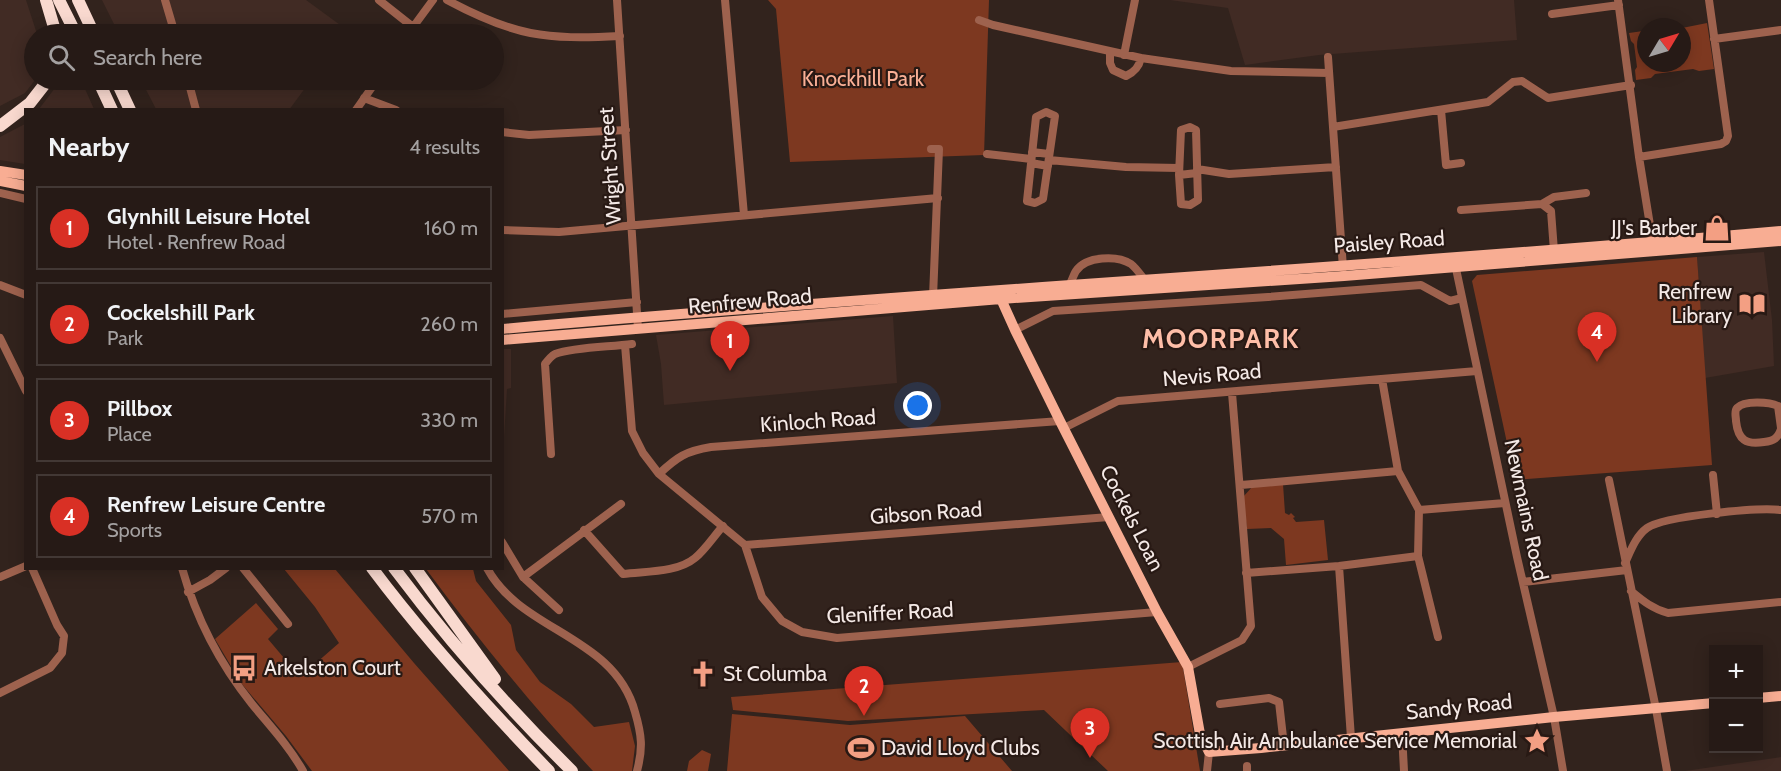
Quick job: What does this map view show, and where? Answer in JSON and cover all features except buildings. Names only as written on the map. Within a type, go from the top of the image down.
[{"type":"highway","points":[[46,0],[53,24]]},
{"type":"highway","points":[[59,0],[71,24]]},
{"type":"highway","points":[[78,0],[89,24]]},
{"type":"highway","points":[[0,126],[30,103],[40,90]]},
{"type":"highway","points":[[103,90],[111,108]]},
{"type":"highway","points":[[121,90],[129,108]]},
{"type":"highway","points":[[367,570],[420,633],[549,771]]},
{"type":"highway","points":[[374,570],[455,669]]},
{"type":"highway","points":[[396,570],[452,641],[572,771]]},
{"type":"highway","points":[[416,570],[460,632],[549,748]]},
{"type":"main road","points":[[0,171],[24,175]]},
{"type":"main road","points":[[0,181],[24,186]]},
{"type":"main road","name":"Paisley Road","points":[[1455,262],[1781,231]]},
{"type":"main road","name":"Paisley Road","points":[[1000,294],[1455,262],[1661,251],[1781,241]]},
{"type":"main road","name":"Paisley Road","points":[[1000,294],[1070,284],[1344,270]]},
{"type":"main road","name":"Renfrew Road","points":[[504,340],[1000,294]]},
{"type":"main road","name":"Cockels Loan","points":[[1000,294],[1015,330],[1062,424],[1157,612],[1188,667],[1200,734],[1209,752]]},
{"type":"main road","name":"Renfrew Road","points":[[504,329],[638,318],[933,300]]},
{"type":"main road","points":[[1763,698],[1781,696]]},
{"type":"main road","name":"Sandy Road","points":[[1209,752],[1709,703]]},
{"type":"street","points":[[165,0],[172,24]]},
{"type":"street","points":[[379,0],[409,24]]},
{"type":"street","points":[[415,24],[433,0]]},
{"type":"street","points":[[447,0],[497,24]]},
{"type":"street","name":"Wright Street","points":[[617,0],[638,329]]},
{"type":"street","points":[[725,0],[744,215]]},
{"type":"street","points":[[1124,55],[1136,0]]},
{"type":"street","points":[[1640,157],[1720,144],[1726,141],[1728,136],[1708,0]]},
{"type":"street","points":[[1552,14],[1619,3],[1651,242],[1661,251]]},
{"type":"street","points":[[979,20],[1141,58],[1231,71],[1329,73]]},
{"type":"street","points":[[504,27],[530,35],[557,38],[620,36]]},
{"type":"street","points":[[1714,39],[1781,30]]},
{"type":"street","points":[[1110,52],[1110,63],[1113,70],[1126,76],[1132,74],[1139,66],[1141,58]]},
{"type":"street","points":[[1328,57],[1344,270]]},
{"type":"street","points":[[1334,127],[1488,102],[1514,82],[1522,81],[1548,98],[1630,85]]},
{"type":"street","points":[[191,90],[195,108]]},
{"type":"street","points":[[357,108],[370,90]]},
{"type":"street","points":[[364,98],[391,108]]},
{"type":"street","points":[[1441,111],[1446,165],[1461,163]]},
{"type":"street","points":[[1046,112],[1055,117],[1049,160],[1043,199],[1035,203],[1027,201],[1036,117],[1046,112]]},
{"type":"street","points":[[1190,127],[1196,130],[1197,168],[1198,200],[1190,205],[1181,204],[1181,130],[1190,127]]},
{"type":"street","points":[[504,132],[529,135],[626,130]]},
{"type":"street","points":[[931,149],[939,149],[933,300]]},
{"type":"street","points":[[987,154],[1126,167],[1197,168],[1229,174],[1336,167]]},
{"type":"street","points":[[1180,168],[1197,168]]},
{"type":"street","points":[[1461,210],[1542,204],[1554,197],[1586,193]]},
{"type":"street","points":[[0,194],[24,199]]},
{"type":"street","points":[[504,230],[559,232],[938,198]]},
{"type":"street","points":[[1542,204],[1551,211],[1554,251]]},
{"type":"street","points":[[1070,284],[1076,270],[1082,265],[1110,258],[1131,265],[1144,279]]},
{"type":"street","name":"Newmains Road","points":[[1455,262],[1505,503],[1554,717],[1563,771]]},
{"type":"street","points":[[0,285],[24,294]]},
{"type":"street","points":[[1015,330],[1053,311],[1421,285],[1450,301],[1462,298]]},
{"type":"street","points":[[504,314],[637,302]]},
{"type":"street","points":[[0,338],[24,387]]},
{"type":"street","points":[[551,454],[545,364],[550,357],[557,354],[628,345],[632,431],[643,453],[659,474],[745,545]]},
{"type":"street","name":"Nevis Road","points":[[1062,424],[1118,401],[1477,371]]},
{"type":"street","points":[[1382,379],[1398,471],[1419,510],[1418,556],[1438,637]]},
{"type":"street","points":[[1188,667],[1242,640],[1251,626],[1232,393]]},
{"type":"street","points":[[1770,402],[1780,405],[1781,428],[1778,436],[1772,441],[1751,443],[1737,432],[1736,411],[1743,404],[1770,402]]},
{"type":"street","name":"Kinloch Road","points":[[659,474],[678,456],[694,449],[1062,424]]},
{"type":"street","points":[[1241,485],[1398,471]]},
{"type":"street","points":[[1713,475],[1717,514]]},
{"type":"street","points":[[1609,480],[1667,771]]},
{"type":"street","points":[[1419,510],[1505,503]]},
{"type":"street","points":[[523,577],[621,504]]},
{"type":"street","points":[[1626,566],[1636,539],[1655,523],[1717,514],[1766,509],[1781,510]]},
{"type":"street","name":"Gibson Road","points":[[745,545],[1109,517]]},
{"type":"street","points":[[584,530],[623,574],[683,565],[695,558],[723,526]]},
{"type":"street","points":[[504,545],[523,577],[559,610]]},
{"type":"street","name":"Gleniffer Road","points":[[745,545],[762,597],[782,621],[802,633],[837,638],[1157,612]]},
{"type":"street","points":[[1246,573],[1339,566],[1418,556]]},
{"type":"street","points":[[1339,566],[1350,738]]},
{"type":"street","points":[[1523,582],[1626,566]]},
{"type":"street","points":[[0,567],[2,576],[24,567]]},
{"type":"street","points":[[0,693],[50,668],[62,652],[64,636],[33,570]]},
{"type":"street","points":[[182,570],[188,592],[210,642],[234,680],[289,748],[303,771]]},
{"type":"street","points":[[188,592],[223,570]]},
{"type":"street","points":[[245,570],[288,624]]},
{"type":"street","points":[[488,570],[496,583],[510,598],[576,640],[609,666],[619,679],[627,690],[638,723],[642,750],[637,771]]},
{"type":"street","points":[[1632,591],[1643,602],[1668,613],[1781,602]]},
{"type":"street","points":[[1220,704],[1269,698],[1279,702],[1284,746]]},
{"type":"street","points":[[1402,732],[1404,771]]},
{"type":"street","points":[[1206,771],[1209,752]]},
{"type":"shaded area","points":[[0,0],[26,0],[34,24],[24,24],[24,90],[27,90],[0,106]]},
{"type":"shaded area","points":[[102,0],[306,0],[339,24],[114,24]]},
{"type":"shaded area","points":[[1170,0],[1514,0],[1517,40],[1319,55],[1245,65],[1228,8]]},
{"type":"shaded area","points":[[53,90],[85,90],[94,108],[40,108]]},
{"type":"shaded area","points":[[146,90],[304,90],[290,108],[155,108]]},
{"type":"shaded area","points":[[24,125],[24,164],[0,160],[0,137]]},
{"type":"shaded area","points":[[1764,252],[1772,320],[1774,366],[1705,378],[1697,257]]},
{"type":"shaded area","points":[[893,316],[897,383],[664,405],[656,335]]},
{"type":"shaded area","points":[[504,349],[511,349],[511,388],[507,389],[504,438]]},
{"type":"shaded area","points":[[1781,757],[1781,771],[1685,771]]},
{"type":"green space","name":"Knockhill Park","points":[[768,0],[989,0],[984,155],[790,162],[776,9]]},
{"type":"green space","points":[[1707,23],[1714,69],[1699,71],[1691,69],[1691,26]]},
{"type":"green space","points":[[1637,32],[1637,67],[1634,44],[1629,33]]},
{"type":"green space","points":[[1637,67],[1637,72],[1670,72],[1636,80]]},
{"type":"green space","points":[[1697,257],[1712,465],[1515,480],[1472,281],[1477,275]]},
{"type":"green space","points":[[1283,484],[1285,513],[1289,515],[1291,513],[1296,522],[1324,520],[1328,560],[1286,565],[1284,539],[1271,528],[1247,529],[1243,497],[1253,486]]},
{"type":"green space","points":[[285,570],[336,570],[509,771],[312,771],[241,683],[215,639],[256,603],[278,629],[268,639],[300,677],[339,643],[315,607]]},
{"type":"green space","points":[[427,570],[473,570],[476,581],[511,625],[516,650],[540,682],[571,704],[594,727],[629,722],[635,746],[632,771],[593,771],[506,672]]},
{"type":"green space","points":[[1182,662],[1200,771],[1108,771],[1044,710],[848,721],[733,710],[731,697]]},
{"type":"green space","name":"David Lloyd Clubs","points":[[732,714],[850,725],[965,716],[1012,771],[727,771]]},
{"type":"green space","points":[[702,750],[711,754],[708,771],[687,771],[689,761]]},
{"type":"place","name":"JJ's Barber","points":[[1717,228]]},
{"type":"place","name":"Renfrew Library","points":[[1752,304]]},
{"type":"place","name":"Renfrew Leisure Centre","points":[[1597,362]]},
{"type":"place","name":"Glynhill Leisure Hotel","points":[[730,371]]},
{"type":"place","name":"Arkelston Court","points":[[244,668]]},
{"type":"place","name":"St Columba","points":[[703,674]]},
{"type":"place","name":"Cockelshill Park","points":[[864,716]]},
{"type":"place","name":"Scottish Air Ambulance Service Memorial","points":[[1537,741]]},
{"type":"place","name":"David Lloyd Clubs","points":[[861,748]]},
{"type":"place","name":"Pillbox","points":[[1090,758]]},
{"type":"district","name":"MOORPARK","points":[[1221,339]]}]
